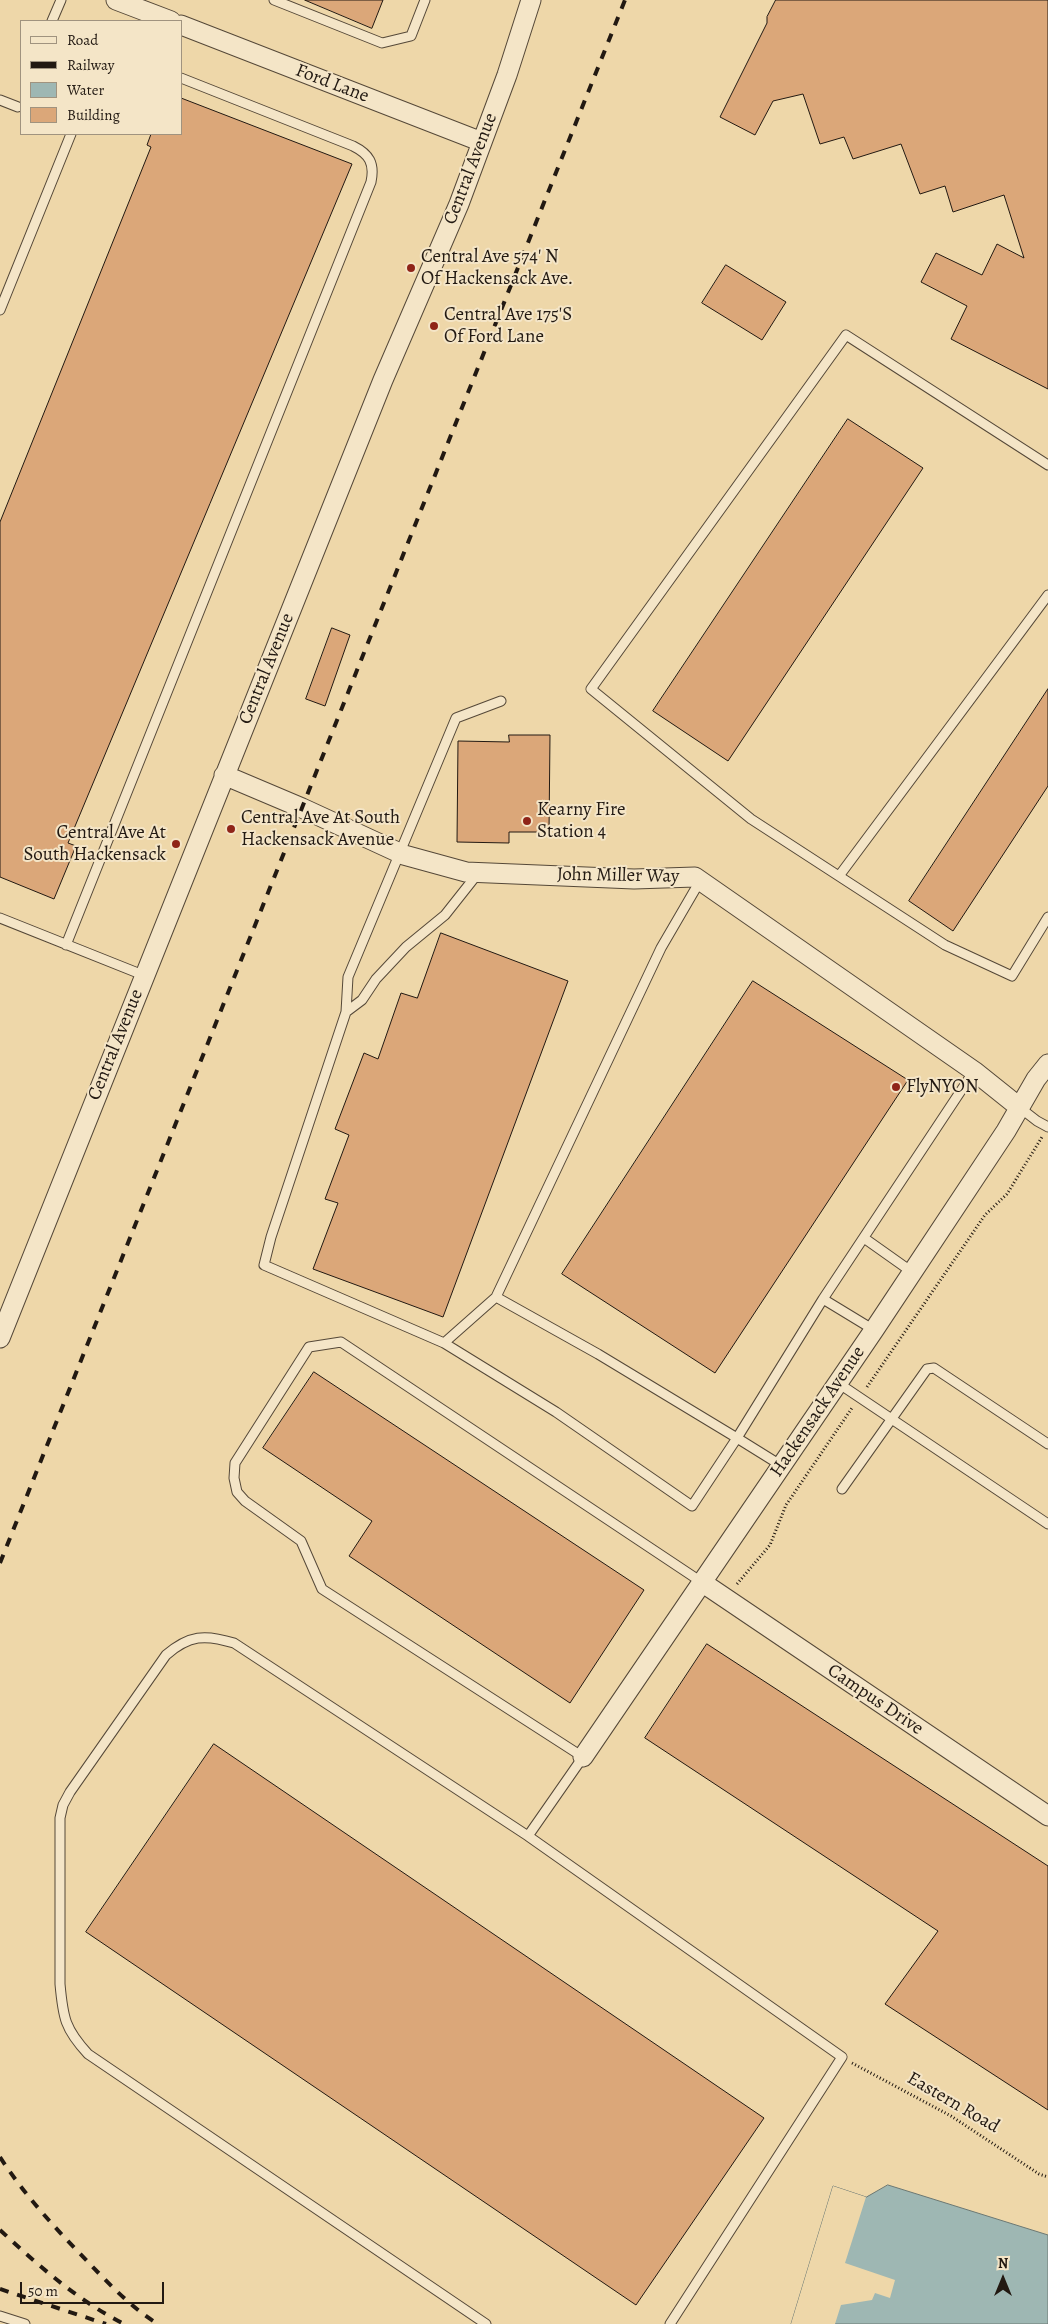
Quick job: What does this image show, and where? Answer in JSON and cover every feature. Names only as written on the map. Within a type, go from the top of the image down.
[{"type":"street","points":[[116,0],[166,20]]},
{"type":"street","name":"Central Avenue","points":[[0,1338],[143,975],[383,380],[459,204],[507,75],[530,0]]},
{"type":"street","name":"Ford Lane","points":[[182,25],[482,142]]},
{"type":"street","name":"John Miller Way","points":[[224,775],[302,808],[398,853],[466,872],[634,879],[695,877],[974,1071],[1019,1107]]},
{"type":"street","name":"Hackensack Avenue","points":[[583,1757],[874,1330],[1006,1131],[1036,1078],[1048,1064]]},
{"type":"street","name":"Campus Drive","points":[[703,1583],[1048,1816]]},
{"type":"lane","points":[[52,20],[61,0]]},
{"type":"lane","points":[[274,0],[382,43],[411,36],[425,0]]},
{"type":"lane","points":[[66,945],[371,182],[374,170],[370,159],[364,152],[353,146],[182,78]]},
{"type":"lane","points":[[0,100],[20,104]]},
{"type":"lane","points":[[0,310],[71,135]]},
{"type":"lane","points":[[1048,465],[846,335],[591,689],[751,819],[945,945],[1012,976],[1048,917]]},
{"type":"lane","points":[[840,876],[1048,595]]},
{"type":"lane","points":[[500,701],[456,718],[398,853],[348,977],[346,1012],[271,1237],[264,1265],[444,1343],[556,1412],[692,1506],[824,1299],[974,1071]]},
{"type":"lane","points":[[346,1012],[362,1000],[376,979],[406,947],[446,915],[479,872]]},
{"type":"lane","points":[[444,1343],[496,1298],[661,948],[700,881]]},
{"type":"lane","points":[[0,918],[143,975]]},
{"type":"lane","points":[[1019,1107],[1048,1127]]},
{"type":"lane","points":[[864,1238],[912,1272]]},
{"type":"lane","points":[[496,1298],[598,1354],[782,1466]]},
{"type":"lane","points":[[824,1299],[874,1330]]},
{"type":"lane","points":[[528,1836],[583,1757],[322,1589],[302,1541],[245,1501],[237,1492],[234,1478],[235,1464],[308,1347],[341,1342],[703,1583]]},
{"type":"lane","points":[[842,1489],[927,1368],[934,1368],[1048,1444]]},
{"type":"lane","points":[[838,1383],[1048,1524]]},
{"type":"lane","points":[[486,2324],[88,2054],[72,2036],[62,2011],[60,1984],[60,1818],[63,1805],[70,1792],[166,1655],[179,1644],[212,1636],[234,1643],[528,1836],[842,2057],[670,2324]]},
{"type":"lane","points":[[0,2316],[25,2324]]},
{"type":"path","points":[[725,1598],[770,1545],[786,1505],[985,1215],[1008,1194],[1033,1154]]},
{"type":"path","name":"Eastern Road","points":[[842,2057],[951,2116],[1040,2174],[1048,2177]]},
{"type":"water","points":[[888,2185],[1048,2235],[1048,2324],[791,2324],[833,2186],[866,2197]]},
{"type":"pier","points":[[833,2186],[866,2197],[845,2263],[895,2280],[890,2298],[875,2293],[872,2300],[841,2305],[835,2324],[791,2324]]},
{"type":"building","points":[[305,0],[383,0],[372,28]]},
{"type":"building","points":[[776,0],[1048,0],[1048,389],[951,339],[967,306],[921,282],[936,253],[982,275],[997,244],[1024,258],[1004,195],[953,212],[945,186],[920,194],[901,144],[853,159],[844,137],[820,144],[803,94],[773,101],[755,135],[720,117],[767,23],[767,17]]},
{"type":"building","points":[[182,98],[352,164],[68,843],[76,846],[54,899],[0,877],[0,522],[151,147],[147,145],[151,135],[182,135]]},
{"type":"building","points":[[726,265],[786,302],[762,340],[702,303]]},
{"type":"building","points":[[848,419],[923,468],[728,761],[653,711]]},
{"type":"building","points":[[332,628],[350,635],[325,706],[306,699]]},
{"type":"building","points":[[1048,689],[1048,786],[953,931],[909,901]]},
{"type":"building","points":[[509,735],[550,735],[549,832],[509,832],[509,843],[457,842],[458,741],[509,742]]},
{"type":"building","points":[[441,933],[568,981],[443,1317],[313,1269],[338,1203],[325,1199],[349,1135],[335,1129],[364,1053],[378,1059],[401,993],[417,998]]},
{"type":"building","points":[[753,981],[908,1080],[715,1373],[562,1274]]},
{"type":"building","points":[[314,1372],[644,1590],[570,1703],[349,1556],[372,1521],[263,1448]]},
{"type":"building","points":[[707,1644],[1048,1866],[1048,2110],[885,2004],[938,1931],[645,1738]]},
{"type":"building","points":[[214,1744],[764,2118],[636,2305],[86,1932]]},
{"type":"railway","points":[[0,1563],[625,0]]},
{"type":"railway","points":[[0,2157],[31,2199],[65,2238],[122,2296],[158,2324]]},
{"type":"railway","points":[[0,2230],[74,2293],[124,2324]]},
{"type":"railway","points":[[0,2289],[106,2324]]},
{"type":"place","name":"Central Ave 574' N Of Hackensack Ave.","points":[[411,268]]},
{"type":"place","name":"Central Ave 175'S Of Ford Lane","points":[[434,326]]},
{"type":"place","name":"Kearny Fire Station 4","points":[[527,821]]},
{"type":"place","name":"Central Ave At South Hackensack Avenue","points":[[231,829]]},
{"type":"place","name":"Central Ave At South Hackensack","points":[[176,844]]},
{"type":"place","name":"FlyNYON","points":[[896,1087]]}]
